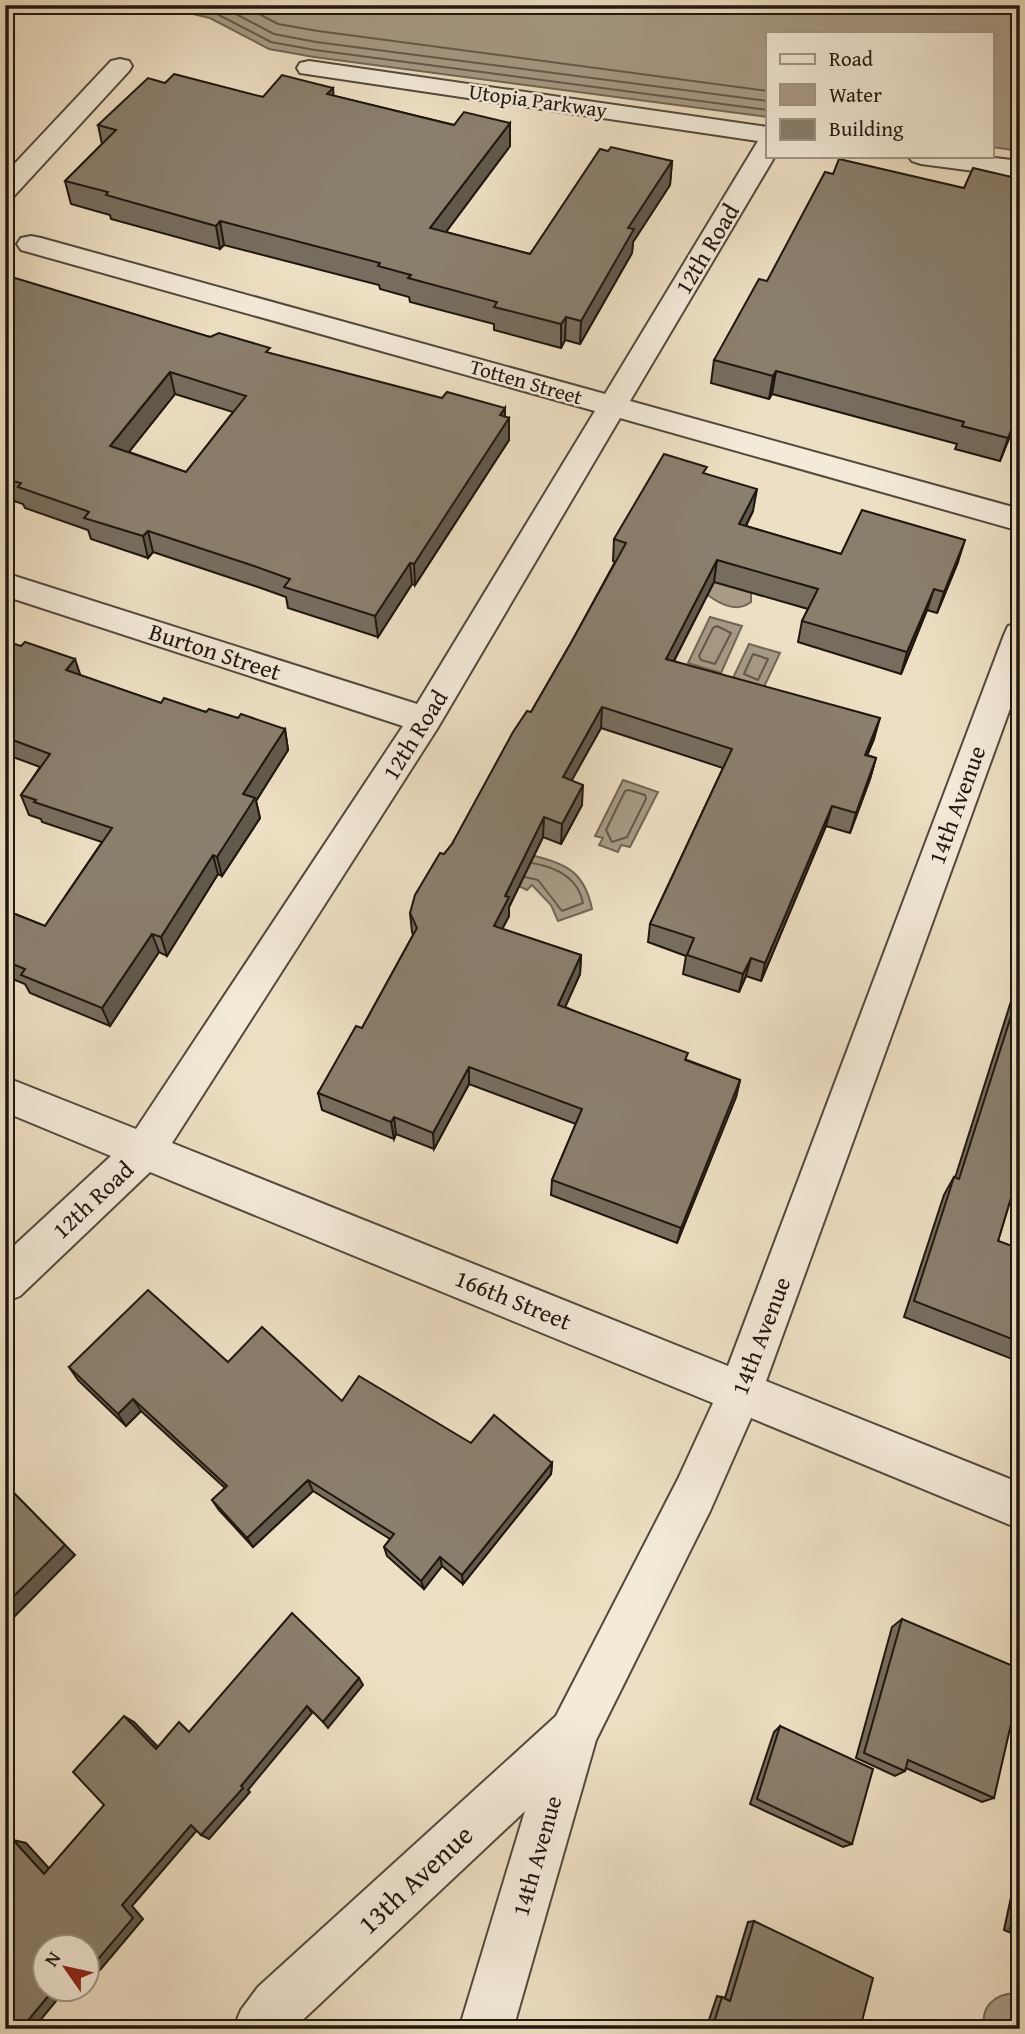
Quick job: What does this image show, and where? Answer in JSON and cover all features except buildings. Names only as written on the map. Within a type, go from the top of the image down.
[{"type":"street","points":[[5,190],[120,66]]},
{"type":"street","name":"Utopia Parkway","points":[[309,68],[766,135]]},
{"type":"street","name":"12th Road","points":[[5,1282],[144,1151],[425,720],[766,149]]},
{"type":"street","points":[[936,158],[1020,169]]},
{"type":"street","name":"Totten Street","points":[[31,244],[1020,520]]},
{"type":"street","name":"Burton Street","points":[[5,584],[425,720]]},
{"type":"street","name":"14th Avenue","points":[[486,2029],[573,1733],[694,1494],[740,1392],[1020,635]]},
{"type":"street","name":"166th Street","points":[[5,1094],[1020,1506]]},
{"type":"street","name":"13th Avenue","points":[[260,2029],[277,2006],[573,1733]]},
{"type":"water","points":[[154,5],[1020,5],[1020,151],[993,147],[993,32],[766,32],[766,117],[314,57],[269,49],[210,18]]},
{"type":"water","points":[[681,568],[751,591],[751,602],[732,607],[722,604],[703,591]]},
{"type":"water","points":[[710,617],[742,626],[721,673],[688,663]]},
{"type":"water","points":[[749,644],[780,653],[763,689],[732,680]]},
{"type":"water","points":[[623,780],[658,792],[630,847],[621,845],[618,852],[599,845],[603,838],[595,836]]},
{"type":"water","points":[[535,856],[573,872],[585,887],[592,909],[558,921],[551,905],[532,885],[527,890],[512,883],[526,857]]},
{"type":"water","points":[[1015,1993],[1020,1995],[1020,2029],[985,2029],[984,2014],[990,2003],[1001,1996]]}]
